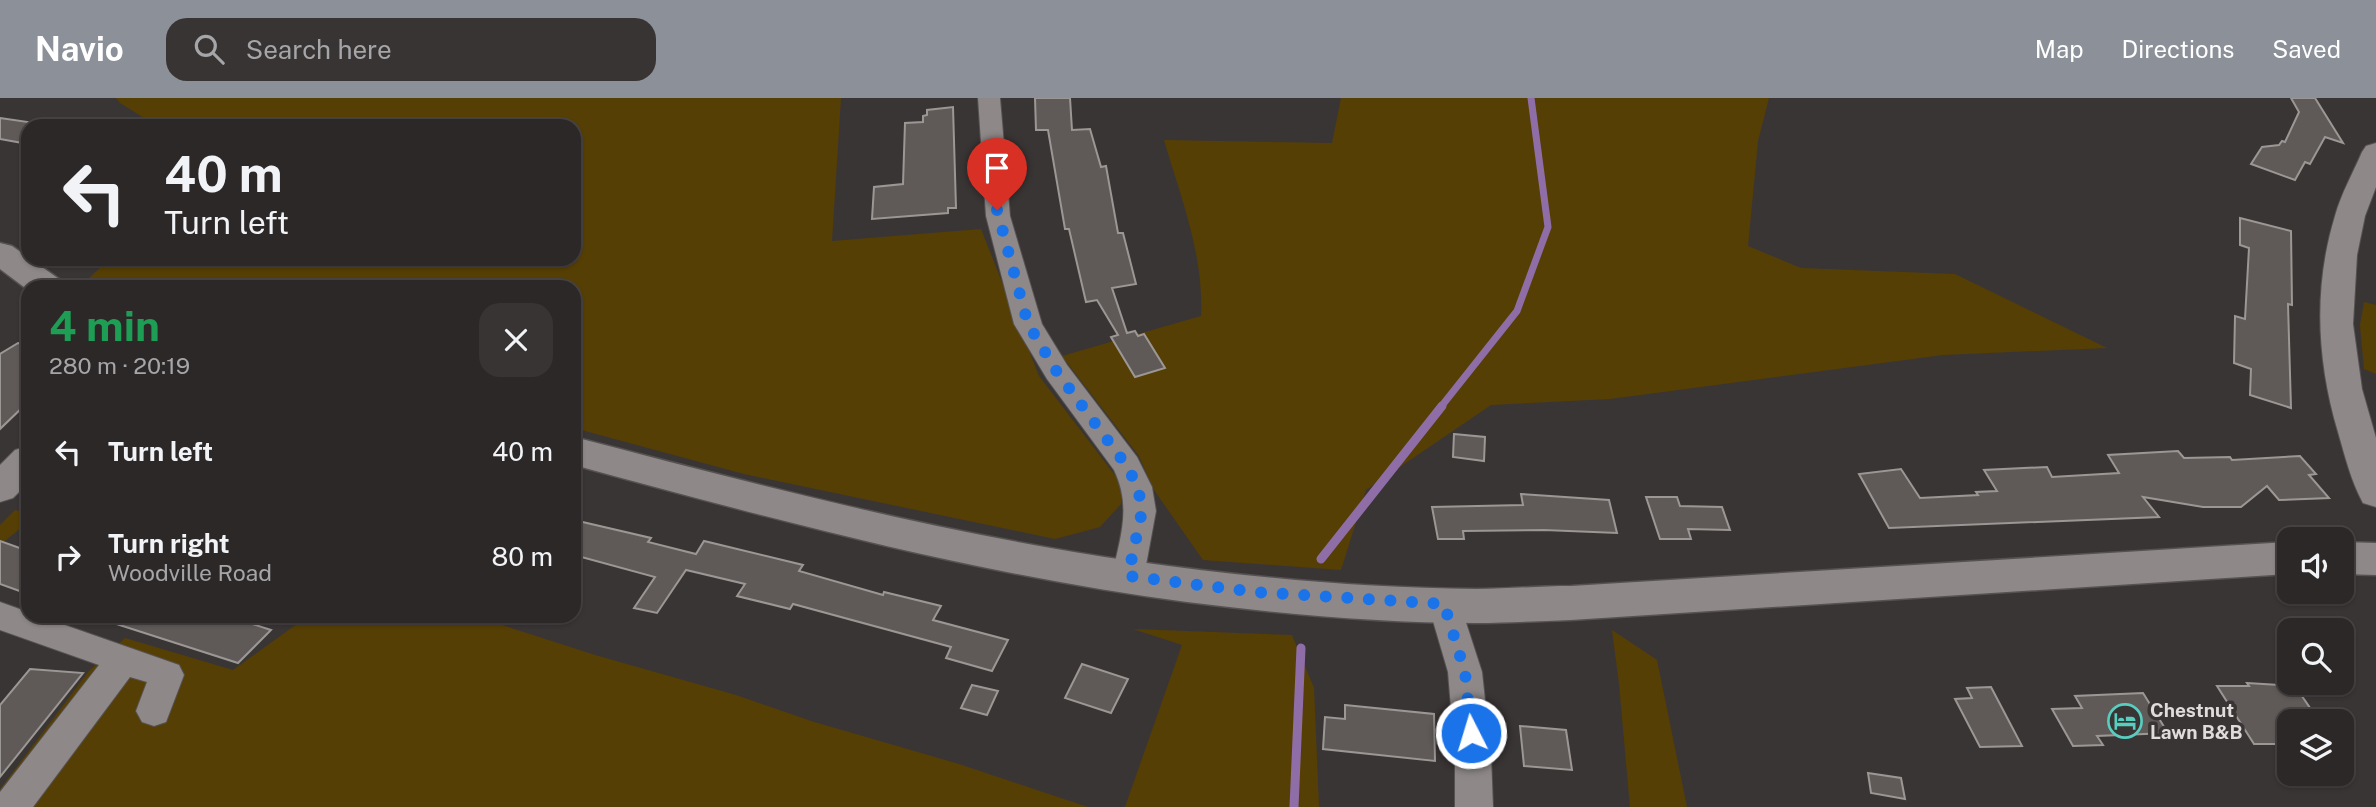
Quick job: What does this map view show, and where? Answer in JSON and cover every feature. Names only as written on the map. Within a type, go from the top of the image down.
[{"type":"main road","points":[[0,253],[37,280]]},
{"type":"main road","points":[[581,453],[718,490],[1020,559],[1266,593],[1444,604],[1571,603],[2277,559]]},
{"type":"main road","points":[[2354,558],[2376,559]]},
{"type":"street","points":[[989,98],[998,216],[1028,324],[1057,372],[1126,465],[1138,487],[1142,511],[1128,576]]},
{"type":"street","points":[[2376,152],[2350,215],[2340,262],[2334,332],[2351,419],[2376,493]]},
{"type":"street","points":[[0,488],[21,467]]},
{"type":"street","points":[[1444,604],[1465,672],[1473,756],[1474,807]]},
{"type":"street","points":[[0,616],[167,675],[154,711]]},
{"type":"street","points":[[10,807],[124,659]]},
{"type":"shaded area","points":[[116,98],[841,98],[832,241],[981,229],[1039,376],[1121,483],[1121,504],[1100,527],[1055,539],[744,474],[581,430],[581,280],[87,280],[102,266],[581,266],[581,119],[146,119]]},
{"type":"shaded area","points":[[1341,98],[1769,98],[1758,141],[1748,246],[1801,268],[1955,274],[2107,348],[1943,355],[1610,399],[1491,405],[1366,490],[1341,570],[1203,560],[1154,490],[1139,456],[1062,356],[1201,316],[1195,249],[1164,140],[1332,143]]},
{"type":"shaded area","points":[[2364,302],[2376,305],[2376,374],[2364,369],[2360,325]]},
{"type":"shaded area","points":[[15,510],[21,511],[21,528],[0,545],[0,525]]},
{"type":"shaded area","points":[[298,623],[496,623],[959,764],[1088,807],[0,807],[0,789],[89,671],[125,638],[233,670]]},
{"type":"shaded area","points":[[1133,629],[1292,635],[1314,688],[1319,807],[1125,807],[1182,645]]},
{"type":"shaded area","points":[[1612,630],[1657,660],[1687,807],[1630,807]]},
{"type":"building","points":[[1035,98],[1070,98],[1072,130],[1090,129],[1101,167],[1106,166],[1118,233],[1123,233],[1136,284],[1112,288],[1127,333],[1135,331],[1138,336],[1144,334],[1165,368],[1135,377],[1111,337],[1118,335],[1097,300],[1086,302],[1069,229],[1065,229],[1048,130],[1036,130]]},
{"type":"building","points":[[2291,98],[2315,98],[2343,143],[2325,137],[2310,164],[2305,162],[2295,180],[2251,164],[2262,147],[2285,142],[2299,112]]},
{"type":"building","points":[[953,107],[956,208],[948,208],[948,213],[872,219],[874,187],[903,184],[905,123],[923,122],[927,110]]},
{"type":"building","points":[[0,118],[21,121],[21,143],[0,139]]},
{"type":"building","points":[[2240,218],[2291,231],[2292,305],[2288,304],[2291,408],[2250,395],[2251,369],[2234,363],[2235,316],[2245,319],[2249,248],[2240,245]]},
{"type":"building","points":[[18,343],[21,344],[21,409],[0,429],[0,354]]},
{"type":"building","points":[[1454,434],[1485,437],[1484,461],[1453,457]]},
{"type":"building","points":[[2178,451],[2184,458],[2230,457],[2232,460],[2300,456],[2316,474],[2309,475],[2329,498],[2279,500],[2267,486],[2241,507],[2203,507],[2143,497],[2159,517],[1889,528],[1859,474],[1901,469],[1920,498],[1978,495],[1976,492],[1997,491],[1984,470],[2047,467],[2052,477],[2119,473],[2108,455]]},
{"type":"building","points":[[1521,494],[1609,500],[1617,533],[1463,531],[1464,539],[1438,539],[1432,507],[1523,505]]},
{"type":"building","points":[[1646,497],[1677,497],[1680,506],[1722,507],[1730,530],[1688,529],[1691,539],[1660,539]]},
{"type":"building","points":[[581,522],[651,538],[648,542],[696,554],[704,541],[803,565],[799,571],[883,595],[884,592],[941,606],[933,620],[1008,640],[992,671],[946,658],[951,647],[793,604],[790,609],[737,596],[745,584],[686,570],[657,613],[634,608],[655,577],[581,557]]},
{"type":"building","points":[[0,541],[21,548],[21,592],[0,584]]},
{"type":"building","points":[[113,623],[250,623],[271,630],[238,663]]},
{"type":"building","points":[[1082,664],[1128,679],[1111,713],[1065,698]]},
{"type":"building","points":[[30,669],[83,673],[0,777],[0,705]]},
{"type":"building","points":[[2247,683],[2277,685],[2277,695],[2301,695],[2311,709],[2277,709],[2277,744],[2254,744],[2217,686],[2249,686]]},
{"type":"building","points":[[972,685],[998,691],[987,715],[961,708]]},
{"type":"building","points":[[1991,687],[2022,746],[1980,747],[1955,699],[1972,698],[1967,688]]},
{"type":"building","name":"Chestnut Lawn B&B","points":[[2143,693],[2168,733],[2097,736],[2103,745],[2073,746],[2052,709],[2082,708],[2075,696]]},
{"type":"building","points":[[1345,705],[1434,714],[1435,761],[1323,749],[1325,717],[1345,719]]},
{"type":"building","points":[[1520,726],[1566,730],[1572,770],[1524,766]]},
{"type":"building","points":[[1868,773],[1901,778],[1905,799],[1871,793]]},
{"type":"waterway","points":[[1440,408],[1517,311],[1548,227],[1531,98]]},
{"type":"waterway","points":[[1321,559],[1442,406]]},
{"type":"waterway","points":[[1294,807],[1301,648]]},
{"type":"place","name":"Chestnut Lawn B&B","points":[[2125,721]]},
{"type":"route","points":[[997,210],[1028,324],[1057,372],[1126,465],[1138,487],[1142,511],[1128,576],[1255,592],[1444,604],[1465,672],[1471,733]]}]
